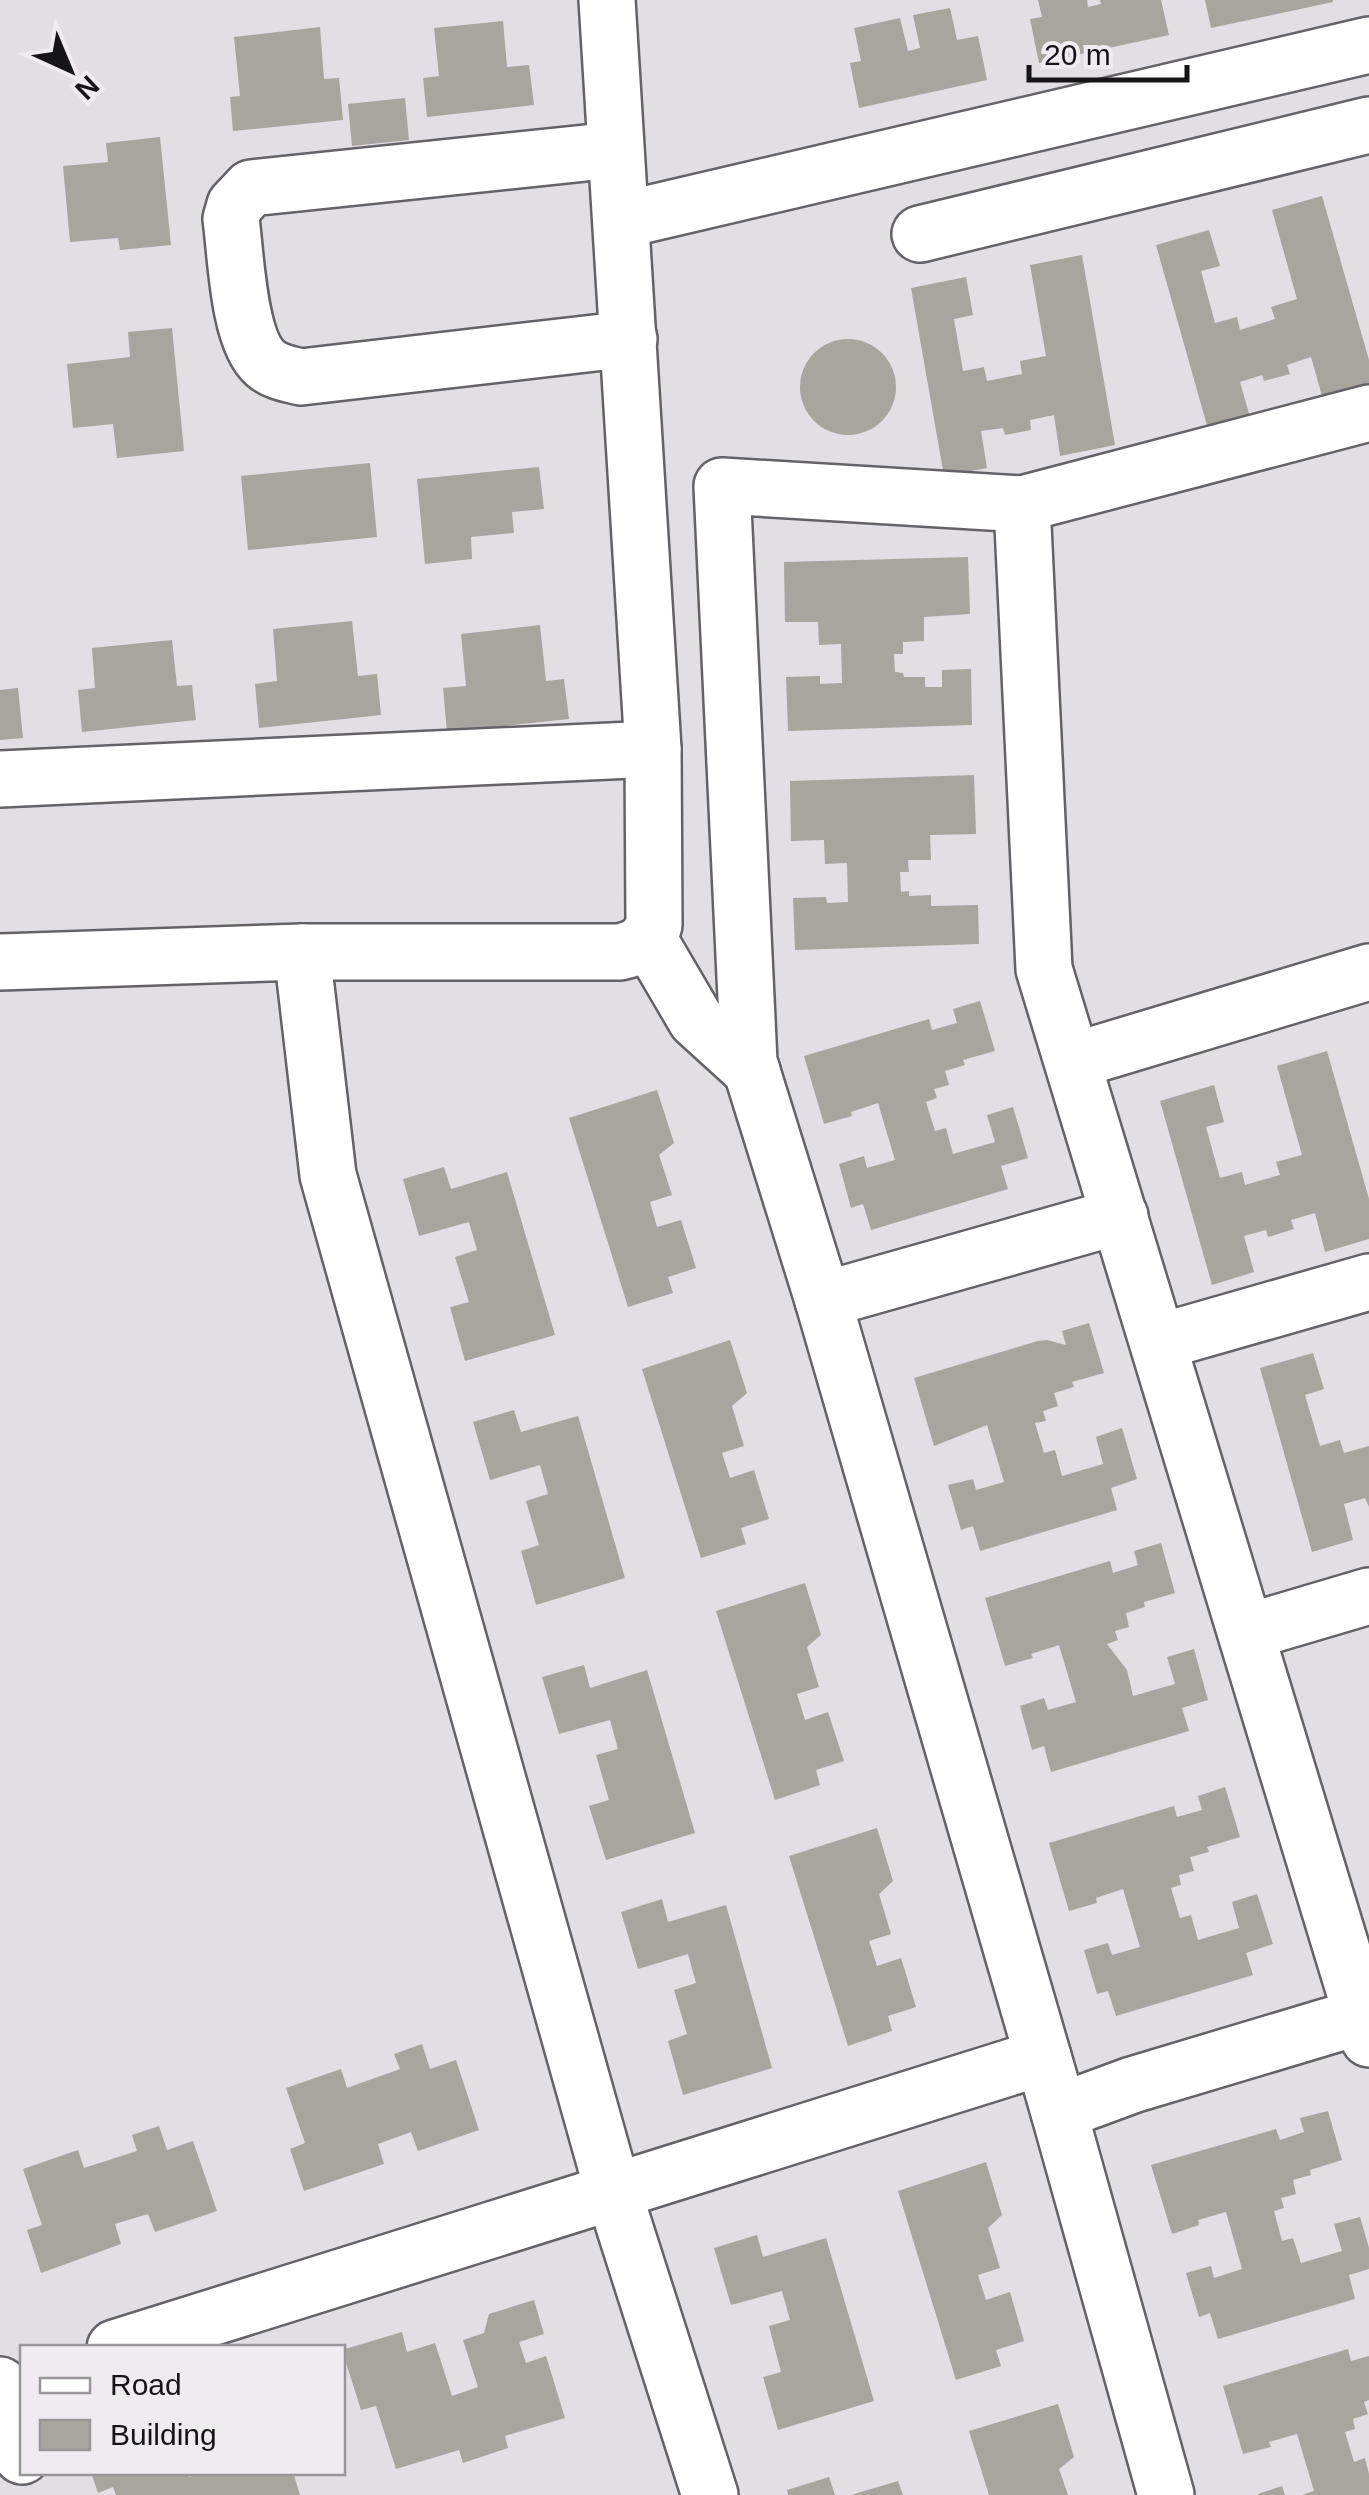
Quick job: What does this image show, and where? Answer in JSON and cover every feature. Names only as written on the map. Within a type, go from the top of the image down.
[{"type":"lane","points":[[0,962],[302,952],[620,952],[635,949],[648,938],[654,925],[653,749],[607,0]]},
{"type":"lane","points":[[622,220],[1369,45]]},
{"type":"lane","points":[[920,234],[1369,125]]},
{"type":"lane","points":[[614,150],[251,188],[236,205],[231,219],[249,342],[264,363],[280,372],[301,377],[629,339]]},
{"type":"lane","points":[[1166,2495],[823,1300],[752,1071],[722,486],[1022,504],[1369,413]]},
{"type":"lane","points":[[1022,504],[1044,969],[1365,2028],[1132,2084],[1059,2112]]},
{"type":"lane","points":[[0,779],[653,749]]},
{"type":"lane","points":[[648,938],[696,1020],[752,1071]]},
{"type":"lane","points":[[302,952],[328,1175],[613,2191],[710,2495]]},
{"type":"lane","points":[[1072,1062],[1369,972]]},
{"type":"lane","points":[[823,1300],[1120,1216]]},
{"type":"lane","points":[[1159,1342],[1369,1282]]},
{"type":"lane","points":[[1248,1632],[1369,1596]]},
{"type":"lane","points":[[125,2345],[1043,2058]]},
{"type":"lane","points":[[0,2384],[20,2449]]},
{"type":"building","points":[[1038,0],[1087,0],[1088,7],[1101,4],[1100,0],[1161,0],[1169,35],[1039,63],[1030,19],[1042,17]]},
{"type":"building","points":[[1205,0],[1333,0],[1333,2],[1211,28]]},
{"type":"building","points":[[950,8],[957,40],[978,36],[987,80],[859,108],[850,63],[861,61],[854,28],[900,18],[908,51],[920,48],[913,15]]},
{"type":"building","points":[[503,21],[507,67],[529,65],[534,105],[427,117],[423,78],[439,76],[434,28]]},
{"type":"building","points":[[320,27],[324,79],[339,78],[343,120],[233,131],[230,97],[240,96],[234,37]]},
{"type":"building","points":[[405,98],[409,140],[352,146],[348,104]]},
{"type":"building","points":[[160,137],[171,245],[120,250],[118,238],[70,242],[63,166],[108,162],[106,143]]},
{"type":"building","points":[[1322,196],[1369,360],[1369,383],[1322,396],[1311,357],[1287,365],[1290,374],[1264,381],[1262,375],[1240,382],[1250,417],[1208,429],[1156,245],[1209,230],[1220,266],[1201,271],[1215,323],[1237,317],[1240,330],[1275,319],[1271,307],[1297,299],[1272,210]]},
{"type":"building","points":[[1082,255],[1115,445],[1060,456],[1054,415],[1030,420],[1031,430],[1005,435],[1003,428],[981,431],[987,468],[944,476],[911,288],[966,277],[973,315],[954,319],[963,371],[984,367],[987,381],[1022,374],[1020,361],[1046,356],[1030,265]]},
{"type":"building","points":[[172,328],[184,451],[117,458],[113,424],[73,428],[67,364],[130,357],[128,332]]},
{"type":"building","points":[[848,339],[866,343],[882,353],[892,369],[896,387],[892,405],[882,421],[866,431],[848,435],[830,431],[814,421],[804,405],[800,387],[804,369],[814,353],[830,343]]},
{"type":"building","points":[[370,463],[377,537],[248,550],[241,476]]},
{"type":"building","points":[[539,467],[544,509],[512,512],[514,533],[471,537],[472,559],[425,564],[417,479]]},
{"type":"building","points":[[968,557],[970,614],[924,617],[924,641],[903,642],[903,654],[894,654],[895,672],[903,673],[904,677],[925,677],[925,687],[942,687],[942,670],[971,669],[972,725],[788,731],[786,677],[820,676],[820,684],[842,683],[841,644],[819,645],[818,622],[785,622],[784,562]]},
{"type":"building","points":[[352,621],[358,676],[377,674],[381,715],[259,728],[255,684],[277,681],[273,629]]},
{"type":"building","points":[[540,625],[546,681],[564,679],[569,719],[447,732],[443,688],[466,686],[461,634]]},
{"type":"building","points":[[172,640],[177,686],[192,685],[196,720],[82,732],[78,690],[95,688],[92,648]]},
{"type":"building","points":[[18,688],[23,738],[0,740],[0,690]]},
{"type":"building","points":[[974,775],[976,834],[930,835],[931,860],[908,860],[909,872],[900,872],[901,892],[909,891],[909,896],[931,895],[931,906],[978,905],[979,944],[795,950],[793,898],[826,897],[827,903],[848,902],[847,863],[825,864],[824,840],[791,841],[790,781]]},
{"type":"building","points":[[980,1001],[995,1051],[963,1060],[965,1065],[945,1071],[949,1085],[934,1089],[937,1098],[926,1102],[935,1131],[946,1128],[953,1154],[995,1142],[987,1115],[1013,1107],[1028,1158],[1001,1166],[1008,1189],[871,1230],[863,1204],[851,1208],[839,1164],[864,1156],[867,1168],[895,1160],[878,1103],[824,1124],[804,1056],[929,1019],[932,1030],[957,1023],[953,1009]]},
{"type":"building","points":[[1327,1051],[1369,1199],[1369,1239],[1325,1252],[1315,1213],[1291,1220],[1294,1229],[1268,1237],[1266,1230],[1244,1236],[1254,1272],[1212,1285],[1160,1101],[1214,1085],[1224,1122],[1206,1127],[1220,1178],[1242,1172],[1245,1185],[1280,1175],[1276,1162],[1302,1155],[1277,1066]]},
{"type":"building","points":[[657,1090],[674,1143],[659,1155],[672,1195],[650,1202],[657,1227],[681,1220],[696,1268],[668,1277],[673,1293],[628,1307],[569,1118]]},
{"type":"building","points":[[444,1167],[451,1189],[507,1172],[555,1335],[465,1361],[450,1307],[469,1302],[455,1257],[477,1250],[469,1222],[419,1236],[403,1179]]},
{"type":"building","points":[[1089,1323],[1104,1373],[1072,1382],[1074,1387],[1054,1393],[1058,1406],[1043,1411],[1046,1421],[1035,1423],[1044,1453],[1055,1450],[1062,1476],[1103,1464],[1096,1437],[1122,1428],[1137,1479],[1111,1488],[1117,1510],[980,1551],[973,1526],[961,1530],[948,1485],[973,1479],[976,1490],[1004,1482],[987,1425],[934,1446],[914,1378],[1038,1341],[1066,1345],[1062,1331]]},
{"type":"building","points":[[730,1340],[747,1393],[732,1406],[744,1446],[722,1453],[730,1478],[754,1470],[769,1519],[741,1528],[746,1544],[701,1558],[642,1369]]},
{"type":"building","points":[[1313,1353],[1324,1389],[1305,1395],[1320,1446],[1340,1440],[1344,1453],[1369,1446],[1369,1507],[1365,1498],[1344,1504],[1353,1540],[1312,1552],[1260,1368]]},
{"type":"building","points":[[514,1410],[521,1432],[578,1416],[625,1578],[536,1605],[521,1551],[539,1545],[526,1501],[548,1494],[540,1465],[490,1480],[473,1422]]},
{"type":"building","points":[[1161,1543],[1175,1593],[1144,1602],[1145,1607],[1126,1613],[1129,1627],[1115,1631],[1118,1640],[1107,1644],[1127,1670],[1133,1696],[1175,1684],[1167,1657],[1194,1649],[1208,1700],[1182,1708],[1189,1731],[1051,1772],[1044,1746],[1032,1750],[1020,1706],[1044,1698],[1048,1710],[1076,1702],[1059,1645],[1005,1666],[985,1598],[1110,1561],[1113,1573],[1138,1565],[1134,1551]]},
{"type":"building","points":[[805,1583],[821,1635],[807,1647],[819,1687],[797,1694],[805,1720],[828,1712],[844,1761],[816,1770],[820,1785],[775,1800],[716,1611]]},
{"type":"building","points":[[584,1665],[590,1688],[647,1670],[695,1833],[606,1860],[589,1806],[609,1800],[596,1755],[618,1749],[610,1720],[559,1734],[542,1677]]},
{"type":"building","points":[[1225,1787],[1240,1837],[1190,1857],[1194,1871],[1179,1875],[1181,1885],[1171,1888],[1180,1918],[1191,1915],[1198,1940],[1239,1928],[1232,1902],[1257,1894],[1273,1944],[1246,1953],[1253,1975],[1116,2016],[1108,1991],[1097,1994],[1084,1950],[1108,1943],[1112,1955],[1140,1947],[1123,1889],[1096,1898],[1097,1903],[1069,1911],[1049,1843],[1174,1806],[1177,1817],[1202,1810],[1198,1796]]},
{"type":"building","points":[[877,1828],[893,1881],[879,1894],[891,1934],[869,1941],[877,1966],[901,1958],[916,2007],[888,2016],[892,2031],[848,2046],[789,1856]]},
{"type":"building","points":[[662,1899],[668,1922],[726,1905],[772,2068],[683,2095],[668,2041],[687,2034],[674,1990],[696,1983],[688,1954],[638,1969],[621,1912]]},
{"type":"building","points":[[422,2044],[430,2069],[456,2060],[479,2130],[418,2151],[411,2132],[378,2144],[384,2164],[304,2191],[290,2149],[305,2143],[286,2088],[341,2069],[347,2088],[400,2069],[394,2054]]},
{"type":"building","points":[[1328,2111],[1342,2160],[1293,2180],[1296,2194],[1281,2198],[1284,2208],[1274,2211],[1282,2241],[1293,2238],[1301,2263],[1342,2251],[1334,2224],[1360,2217],[1369,2248],[1369,2269],[1349,2275],[1355,2299],[1218,2339],[1210,2313],[1199,2317],[1186,2273],[1211,2266],[1214,2278],[1242,2269],[1226,2212],[1198,2220],[1199,2225],[1172,2234],[1151,2165],[1276,2129],[1280,2140],[1304,2132],[1300,2118]]},
{"type":"building","points":[[159,2126],[167,2150],[193,2141],[217,2211],[155,2232],[148,2214],[115,2224],[121,2244],[41,2273],[27,2230],[42,2225],[23,2169],[78,2150],[84,2168],[137,2151],[132,2135]]},
{"type":"building","points":[[986,2162],[1002,2215],[988,2228],[1000,2268],[978,2275],[986,2300],[1010,2292],[1024,2341],[996,2350],[1001,2366],[956,2380],[898,2191]]},
{"type":"building","points":[[757,2235],[763,2257],[826,2238],[874,2401],[778,2430],[763,2377],[781,2372],[769,2326],[790,2320],[782,2291],[731,2305],[714,2248]]},
{"type":"building","points":[[534,2300],[544,2334],[519,2342],[526,2363],[546,2356],[565,2418],[505,2436],[508,2448],[463,2463],[459,2450],[396,2469],[376,2406],[361,2410],[345,2349],[402,2332],[407,2352],[435,2343],[452,2396],[478,2387],[463,2340],[484,2333],[489,2314]]},
{"type":"building","points":[[1348,2349],[1351,2361],[1369,2356],[1369,2400],[1364,2402],[1368,2414],[1353,2419],[1355,2429],[1345,2432],[1354,2462],[1365,2458],[1369,2495],[1302,2495],[1314,2491],[1297,2434],[1269,2442],[1271,2447],[1243,2454],[1223,2386]]},
{"type":"building","points":[[1058,2404],[1074,2457],[1059,2469],[1068,2495],[989,2495],[969,2431]]},
{"type":"building","points":[[92,2475],[294,2475],[300,2495],[116,2495],[113,2487],[98,2493]]},
{"type":"building","points":[[829,2477],[835,2495],[788,2495],[787,2490]]},
{"type":"building","points":[[898,2481],[903,2495],[854,2495],[854,2494]]},
{"type":"building","points":[[1282,2486],[1285,2495],[1258,2495],[1258,2494]]}]
